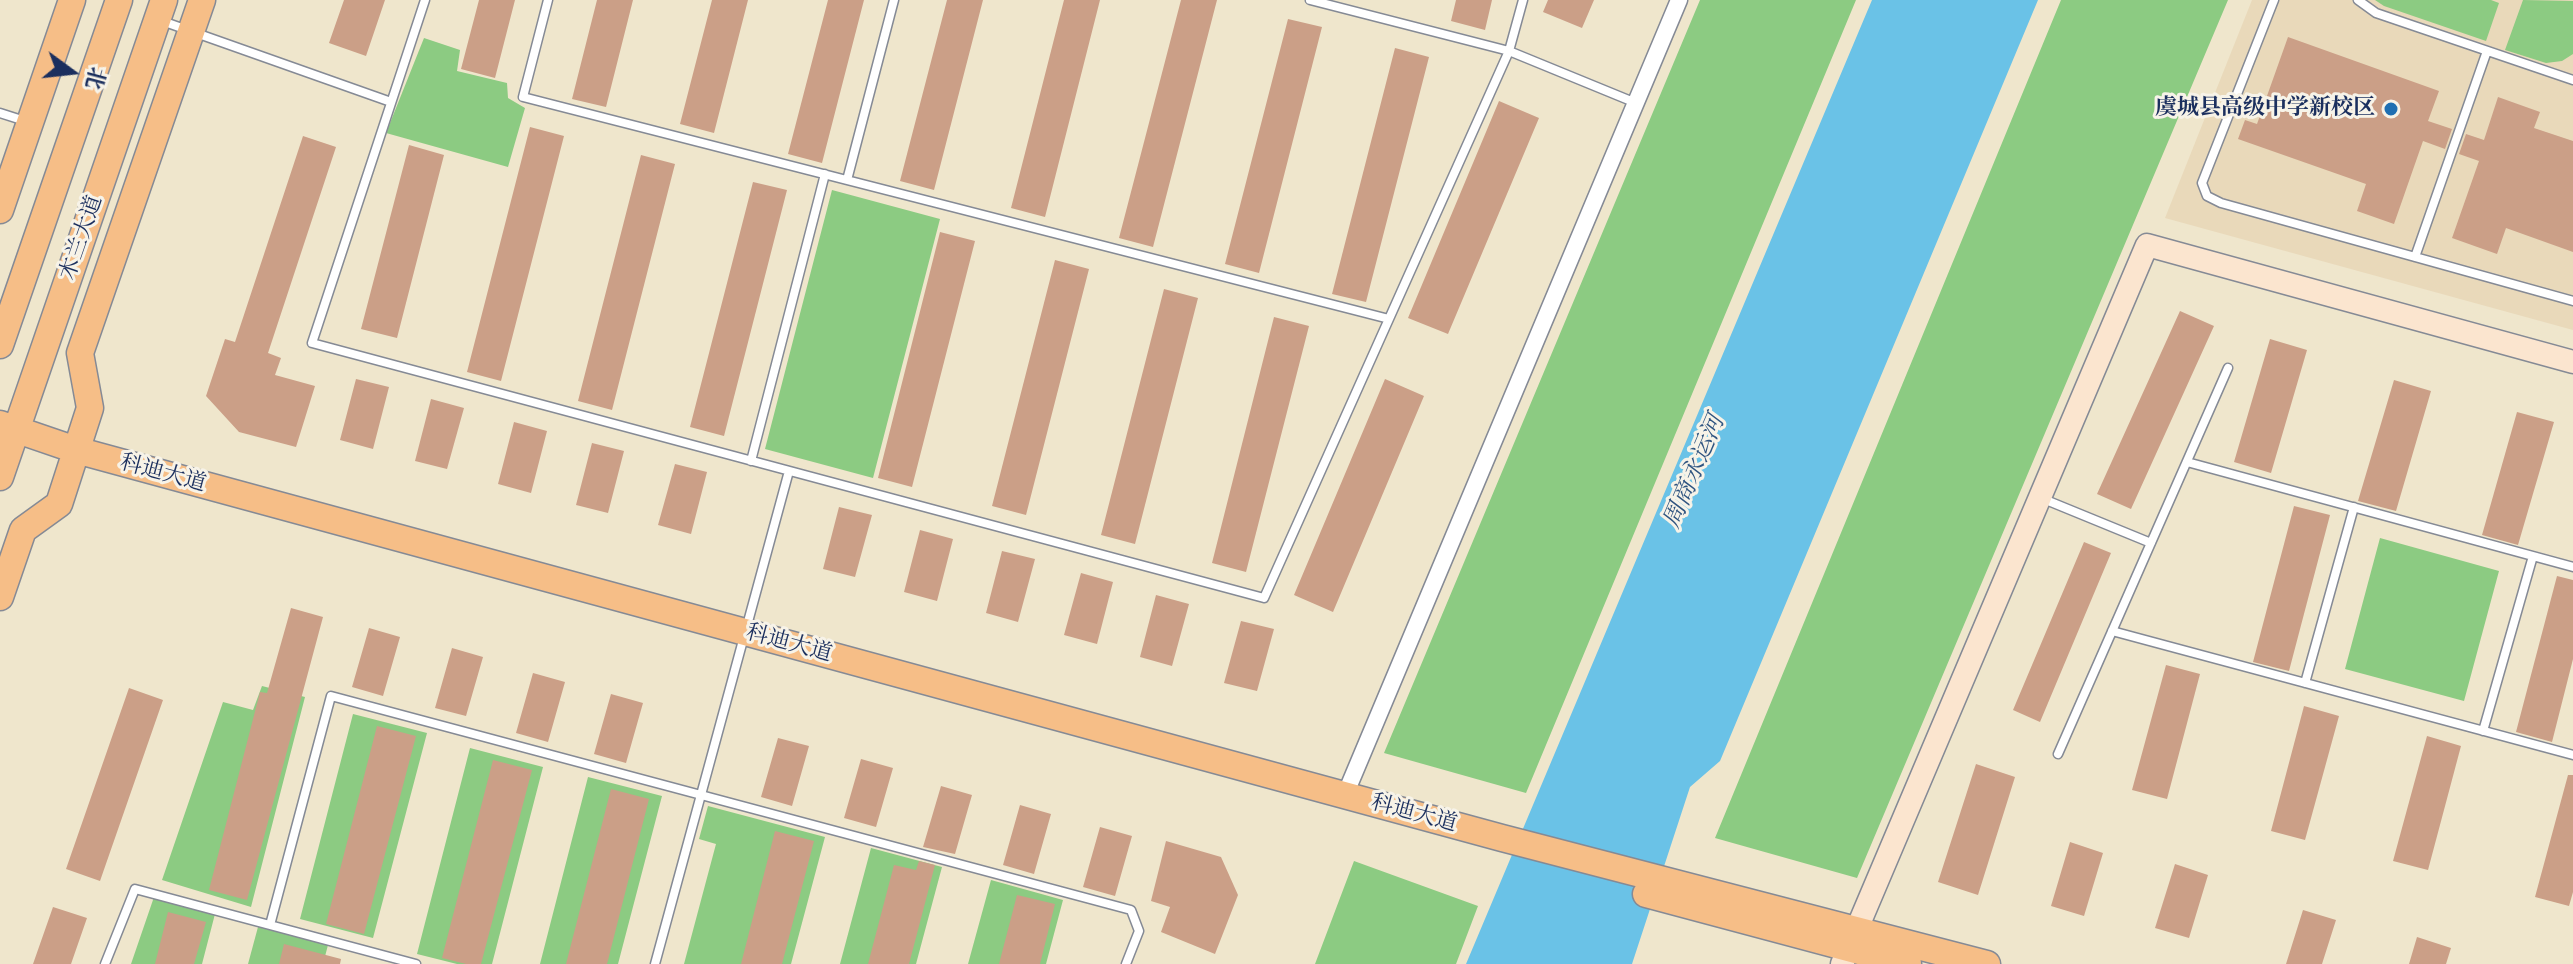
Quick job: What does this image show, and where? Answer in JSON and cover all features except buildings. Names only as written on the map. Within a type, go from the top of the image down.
[{"type":"main road","points":[[0,210],[72,0]]},
{"type":"main road","name":"木兰大道","points":[[0,345],[119,0]]},
{"type":"main road","points":[[0,597],[23,530],[59,504],[90,408],[80,353],[202,0]]},
{"type":"main road","name":"木兰大道","points":[[0,477],[7,435],[161,10]]},
{"type":"main road","name":"科迪大道","points":[[7,435],[74,458],[1500,845]]},
{"type":"main road","name":"科迪大道","points":[[743,640],[1345,795],[1500,845]]},
{"type":"main road","points":[[1500,845],[1681,894],[1908,964]]},
{"type":"main road","points":[[1849,944],[1987,964]]},
{"type":"street","points":[[1345,795],[1679,0]]},
{"type":"street","points":[[1849,944],[2147,245],[2573,362]]},
{"type":"lane","points":[[425,0],[312,343],[1264,598],[1509,51],[1523,0]]},
{"type":"lane","points":[[548,0],[523,97],[1389,319]]},
{"type":"lane","points":[[847,180],[894,0]]},
{"type":"lane","points":[[1310,0],[1509,51],[1636,103]]},
{"type":"lane","points":[[2274,0],[2202,183],[2207,196],[2221,203],[2573,301]]},
{"type":"lane","points":[[2358,0],[2376,13],[2573,80]]},
{"type":"lane","points":[[161,10],[191,32],[391,102]]},
{"type":"lane","points":[[2415,257],[2487,51]]},
{"type":"lane","points":[[0,113],[30,122]]},
{"type":"lane","points":[[751,461],[825,174]]},
{"type":"lane","points":[[2058,754],[2228,368]]},
{"type":"lane","points":[[2187,462],[2573,567]]},
{"type":"lane","points":[[655,964],[789,471]]},
{"type":"lane","points":[[2039,498],[2151,543]]},
{"type":"lane","points":[[2305,683],[2354,507]]},
{"type":"lane","points":[[2483,731],[2533,556]]},
{"type":"lane","points":[[2112,631],[2573,755]]},
{"type":"lane","points":[[270,925],[331,696],[1131,910],[1139,931],[1126,964]]},
{"type":"lane","points":[[105,964],[135,889],[416,964]]},
{"type":"shaded area","name":"虞城县高级中学新校区","points":[[2252,0],[2573,0],[2573,330],[2165,218]]},
{"type":"green space","points":[[1700,0],[1856,0],[1526,793],[1384,753]]},
{"type":"green space","points":[[2061,0],[2228,0],[1857,878],[1715,838]]},
{"type":"green space","points":[[2375,0],[2491,0],[2499,3],[2486,41],[2384,6]]},
{"type":"green space","points":[[2523,0],[2573,1],[2573,54],[2562,61],[2546,63],[2505,50]]},
{"type":"green space","points":[[424,38],[460,50],[457,71],[507,83],[508,98],[525,108],[508,167],[386,133]]},
{"type":"green space","points":[[832,190],[940,219],[873,478],[765,449]]},
{"type":"green space","points":[[2380,538],[2499,571],[2464,701],[2345,669]]},
{"type":"green space","points":[[262,686],[305,697],[251,907],[162,880],[223,702],[253,710]]},
{"type":"green space","points":[[353,714],[427,733],[373,938],[300,919]]},
{"type":"green space","points":[[470,748],[543,767],[492,964],[457,964],[417,954]]},
{"type":"green space","points":[[588,777],[662,796],[618,964],[540,964]]},
{"type":"green space","points":[[708,806],[825,837],[791,964],[684,964],[716,844],[699,839]]},
{"type":"green space","points":[[871,848],[942,867],[916,964],[840,964]]},
{"type":"green space","points":[[1354,861],[1478,906],[1456,964],[1315,964]]},
{"type":"green space","points":[[991,880],[1063,900],[1046,964],[968,964]]},
{"type":"green space","points":[[154,897],[215,914],[202,964],[131,964]]},
{"type":"green space","points":[[258,927],[328,945],[323,964],[248,964]]},
{"type":"water","name":"周商永运河","points":[[1872,0],[2038,0],[1720,761],[1690,787],[1632,964],[1466,964]]},
{"type":"place","name":"虞城县高级中学新校区","points":[[2391,109]]}]
